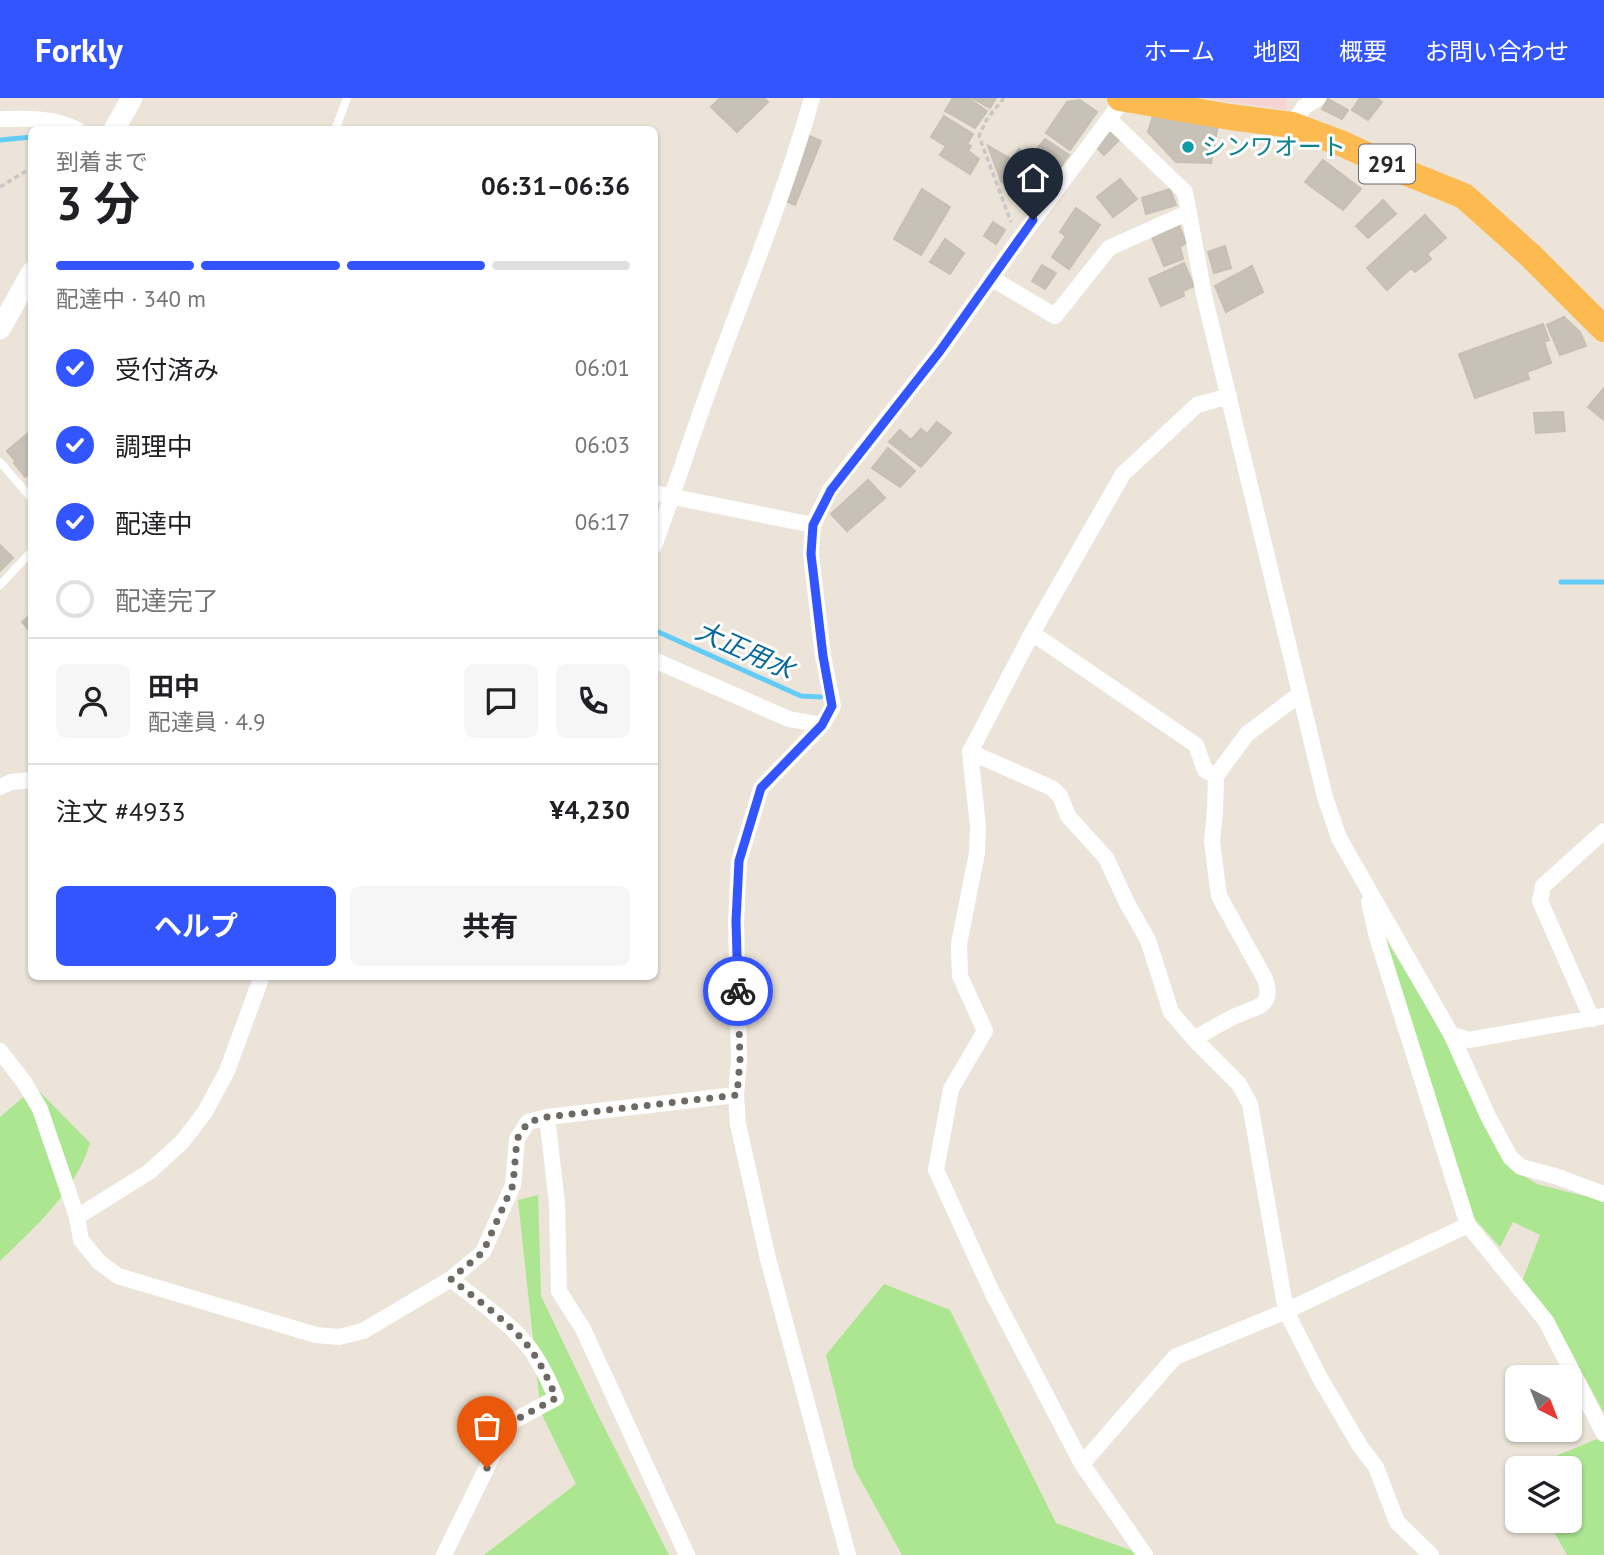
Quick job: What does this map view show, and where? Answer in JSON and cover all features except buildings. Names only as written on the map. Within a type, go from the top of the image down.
[{"type":"highway","name":"291","points":[[1117,105],[1292,125],[1464,196],[1531,256],[1604,329]]},
{"type":"street","points":[[116,126],[132,98]]},
{"type":"street","points":[[658,535],[812,98]]},
{"type":"street","points":[[1292,125],[1293,98]]},
{"type":"street","points":[[1292,125],[1304,107],[1318,98]]},
{"type":"street","points":[[848,1555],[768,1259],[738,1124],[740,1060],[736,921],[739,861],[761,788],[822,725],[832,706],[811,554],[813,525],[831,490],[940,351],[1117,105],[1185,192],[1205,295],[1300,694],[1325,797],[1339,838],[1451,1034],[1488,1116],[1510,1157],[1521,1167],[1604,1194]]},
{"type":"street","points":[[3,119],[30,118],[70,126]]},
{"type":"street","points":[[991,278],[1055,316],[1109,248],[1189,212]]},
{"type":"street","points":[[0,329],[28,279]]},
{"type":"street","points":[[1145,1555],[1082,1464],[992,1292],[936,1170],[951,1089],[985,1031],[960,976],[959,944],[976,853],[978,826],[970,752],[1032,633],[1123,474],[1197,405],[1229,396]]},
{"type":"street","points":[[658,494],[813,525]]},
{"type":"street","points":[[1032,633],[1196,746],[1205,770],[1216,776]]},
{"type":"street","points":[[658,662],[789,719],[822,725]]},
{"type":"street","points":[[1194,1039],[1235,1015],[1259,1006],[1268,996],[1265,979],[1219,896],[1212,842],[1216,776],[1247,734],[1300,694]]},
{"type":"street","points":[[970,752],[1052,788],[1060,796],[1068,816],[1106,858],[1154,955],[1171,1012],[1239,1084],[1250,1104],[1286,1311],[1320,1378],[1360,1446],[1376,1466],[1397,1522],[1431,1555]]},
{"type":"street","points":[[0,787],[11,782],[28,780]]},
{"type":"street","points":[[1451,1034],[1469,1040],[1598,1017],[1540,901],[1543,886],[1604,831]]},
{"type":"street","points":[[1364,881],[1377,937],[1468,1226],[1546,1321],[1604,1434]]},
{"type":"street","points":[[77,1217],[149,1172],[182,1142],[205,1112],[227,1071],[261,980]]},
{"type":"street","points":[[0,1051],[24,1082],[40,1109],[77,1217],[81,1240],[99,1262],[118,1276],[316,1335],[339,1336],[363,1331],[451,1279],[483,1252],[513,1185],[517,1139],[528,1122],[547,1117],[737,1095]]},
{"type":"street","points":[[547,1117],[557,1203],[559,1291],[583,1329],[687,1555]]},
{"type":"street","points":[[1082,1464],[1175,1357],[1286,1311],[1468,1226]]},
{"type":"street","points":[[444,1555],[508,1424],[556,1398],[545,1371],[524,1341],[451,1279]]},
{"type":"lane","points":[[336,126],[347,98]]},
{"type":"lane","points":[[0,462],[28,494]]},
{"type":"lane","points":[[0,586],[28,555]]},
{"type":"path","points":[[1004,98],[987,119],[979,136],[1018,241]]},
{"type":"path","points":[[0,187],[28,171]]},
{"type":"shaded area","points":[[1204,98],[1286,98],[1287,110]]},
{"type":"green space","points":[[1385,938],[1446,1038],[1514,1170],[1537,1184],[1604,1201],[1604,1413],[1582,1372],[1582,1365],[1578,1365],[1560,1331],[1521,1284],[1540,1235],[1513,1222],[1500,1247],[1470,1214]]},
{"type":"green space","points":[[35,1087],[90,1143],[84,1160],[65,1192],[0,1261],[0,1117]]},
{"type":"green space","points":[[538,1195],[541,1296],[669,1555],[484,1555],[576,1484],[541,1413],[518,1200]]},
{"type":"green space","points":[[884,1284],[950,1310],[1056,1523],[1133,1551],[1136,1555],[902,1555],[854,1468],[826,1355]]},
{"type":"green space","points":[[1604,1436],[1604,1555],[1567,1555],[1555,1533],[1582,1533],[1582,1456],[1556,1456]]},
{"type":"waterway","name":"大正用水","points":[[0,140],[28,137]]},
{"type":"waterway","name":"大正用水","points":[[1561,582],[1604,582]]},
{"type":"waterway","name":"大正用水","points":[[658,632],[801,696],[821,697]]},
{"type":"way so far","points":[[487,1468],[508,1424],[556,1398],[545,1371],[524,1341],[451,1279],[483,1252],[513,1185],[517,1139],[528,1122],[547,1117],[737,1095],[740,1060],[738,991]]},
{"type":"place","name":"シンワオート","points":[[1188,147]]},
{"type":"route","points":[[738,991],[736,921],[739,861],[761,788],[822,725],[832,706],[811,554],[813,525],[831,490],[940,351],[1033,220]]}]
